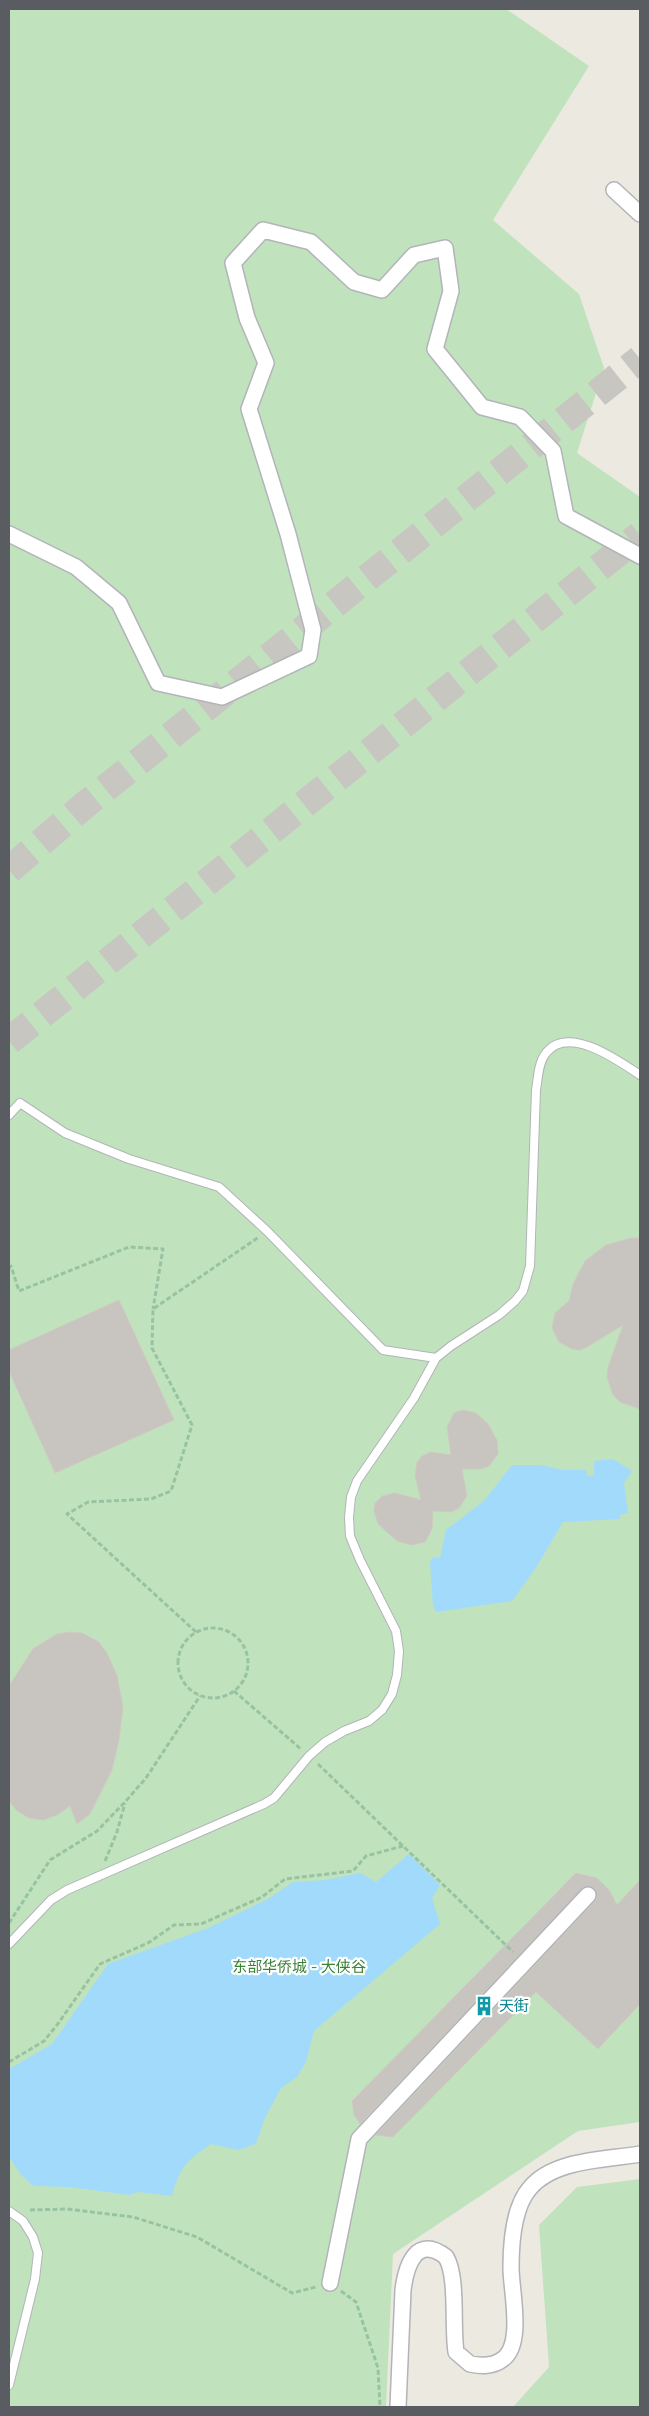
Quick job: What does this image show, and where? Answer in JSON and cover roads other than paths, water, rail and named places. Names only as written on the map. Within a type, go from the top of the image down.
[{"type":"street","points":[[614,190],[640,214]]},
{"type":"street","points":[[9,534],[76,567],[119,603],[158,684],[222,697],[309,656],[313,630],[288,534],[249,409],[266,363],[247,318],[234,263],[263,230],[311,242],[354,282],[382,290],[414,255],[445,248],[451,291],[435,349],[482,407],[520,417],[553,451],[566,516],[640,556]]},
{"type":"street","points":[[330,2283],[359,2139],[588,1895]]},
{"type":"street","points":[[398,2407],[403,2290],[405,2275],[410,2260],[414,2255],[421,2250],[431,2250],[446,2257],[453,2275],[453,2322],[456,2352],[470,2364],[493,2364],[504,2359],[512,2344],[514,2319],[511,2268],[514,2237],[517,2210],[529,2188],[545,2175],[566,2166],[640,2154]]},
{"type":"lane","points":[[9,1944],[51,1900],[67,1890],[274,1798],[309,1756],[325,1742],[369,1721],[382,1710],[392,1694],[398,1667],[399,1651],[396,1631],[350,1536],[351,1497],[357,1481],[414,1398],[436,1358],[499,1315],[523,1291],[530,1266],[536,1090],[544,1054],[551,1048],[562,1044],[578,1043],[607,1054],[640,1075]]},
{"type":"lane","points":[[9,1115],[20,1103],[65,1133],[129,1159],[219,1187],[267,1231],[383,1350],[436,1358]]},
{"type":"lane","points":[[9,2211],[23,2221],[33,2236],[38,2253],[36,2279],[9,2385]]},
{"type":"water","points":[[613,1459],[632,1471],[624,1483],[628,1513],[620,1515],[620,1519],[563,1522],[537,1566],[512,1601],[436,1612],[433,1606],[430,1563],[433,1557],[440,1558],[446,1530],[485,1500],[512,1465],[541,1465],[563,1470],[586,1470],[587,1476],[594,1475],[594,1461]]},
{"type":"water","points":[[409,1854],[440,1885],[432,1898],[440,1924],[314,2031],[306,2062],[297,2077],[281,2088],[264,2120],[256,2144],[238,2150],[211,2144],[185,2165],[172,2196],[138,2192],[129,2195],[70,2187],[34,2186],[22,2176],[9,2157],[9,2069],[52,2044],[108,1964],[208,1928],[268,1899],[293,1882],[325,1880],[360,1873],[376,1882]]},
{"type":"tunnel","points":[[9,870],[86,804],[640,359]]},
{"type":"tunnel","points":[[9,1041],[640,535]]},
{"type":"place","name":"天街","points":[[484,2006]]},
{"type":"park label","name":"东部华侨城 - 大侠谷","points":[[299,1967]]}]
